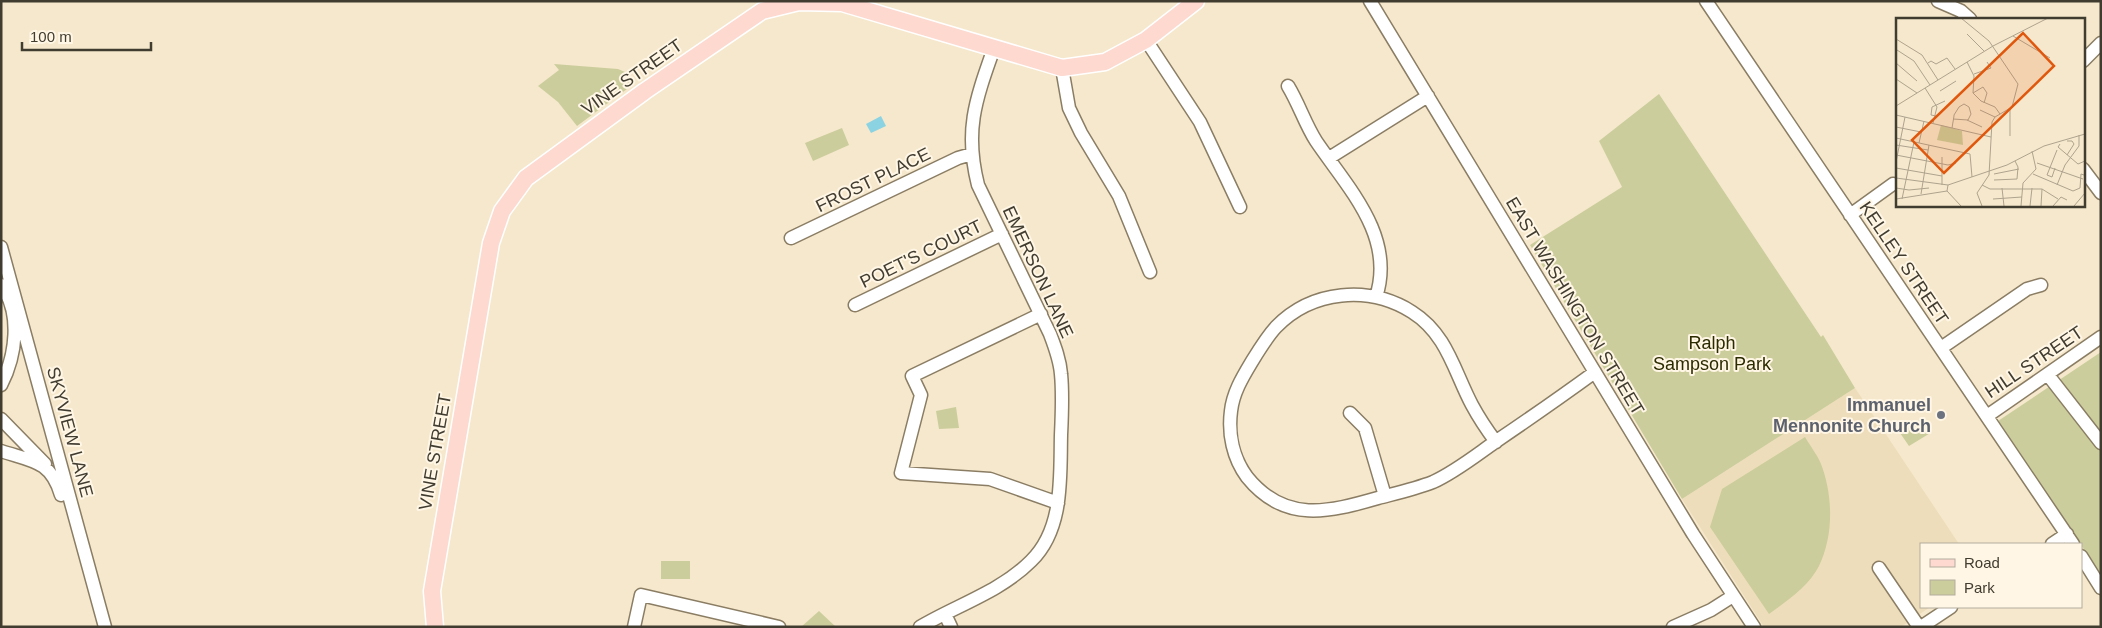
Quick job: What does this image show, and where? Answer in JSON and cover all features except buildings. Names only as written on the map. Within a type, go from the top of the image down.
[{"type":"main road","name":"VINE STREET","points":[[435,627],[432,591],[491,243],[502,211],[526,178],[585,134],[762,11],[786,3],[842,2],[1062,68],[1105,62],[1146,40],[1196,1]]},
{"type":"street","name":"EAST WASHINGTON STREET","points":[[1370,1],[1595,372],[1754,627]]},
{"type":"street","name":"KELLEY STREET","points":[[1706,1],[2070,539]]},
{"type":"street","points":[[1938,1],[1961,11],[1969,18]]},
{"type":"street","points":[[1146,40],[1200,122],[1240,207]]},
{"type":"street","points":[[2084,60],[2101,43]]},
{"type":"street","name":"EMERSON LANE","points":[[920,627],[1000,585],[1033,559],[1051,530],[1058,503],[1061,446],[1061,373],[1057,354],[1041,314],[978,186],[972,154],[972,120],[994,48]]},
{"type":"street","points":[[1062,68],[1069,108],[1081,133],[1119,196],[1150,272]]},
{"type":"street","points":[[1288,86],[1314,138],[1359,202],[1373,228],[1380,264],[1380,282],[1376,296]]},
{"type":"street","points":[[1329,158],[1428,96]]},
{"type":"street","name":"FROST PLACE","points":[[791,238],[958,158],[972,154]]},
{"type":"street","points":[[2084,170],[2101,193]]},
{"type":"street","points":[[1850,214],[1893,184]]},
{"type":"street","name":"POET'S COURT","points":[[855,305],[1002,234]]},
{"type":"street","name":"SKYVIEW LANE","points":[[1,247],[104,627]]},
{"type":"street","points":[[1,285],[10,303],[14,337],[11,361],[1,385]]},
{"type":"street","points":[[1941,348],[2027,288],[2041,286]]},
{"type":"street","points":[[1496,442],[1472,405],[1450,354],[1439,337],[1412,312],[1376,296],[1352,295],[1322,300],[1300,309],[1281,322],[1265,341],[1238,386],[1231,409],[1230,425],[1234,451],[1244,471],[1263,492],[1287,506],[1306,511],[1331,511],[1416,488],[1440,478],[1496,442],[1595,372]]},
{"type":"street","points":[[1041,314],[912,376],[920,395],[901,473],[990,479],[1058,503]]},
{"type":"street","name":"HILL STREET","points":[[1986,416],[2101,337]]},
{"type":"street","points":[[2048,375],[2101,443]]},
{"type":"street","points":[[1350,413],[1365,428],[1385,496]]},
{"type":"street","points":[[1,419],[50,471],[59,487],[97,627]]},
{"type":"street","points":[[1,451],[34,460],[50,471]]},
{"type":"street","points":[[2056,543],[2070,539]]},
{"type":"street","points":[[2082,558],[2101,588]]},
{"type":"street","points":[[1878,568],[1920,627],[1939,622],[1950,608]]},
{"type":"street","points":[[634,627],[641,595],[779,627]]},
{"type":"street","points":[[1673,627],[1711,610],[1733,596]]},
{"type":"street","points":[[945,614],[951,627]]},
{"type":"shaded area","points":[[1855,388],[1958,543],[1920,543],[1920,608],[1929,608],[1901,627],[1764,627],[1682,499]]},
{"type":"green space","points":[[554,64],[618,69],[625,72],[635,83],[577,126],[558,102],[538,86],[559,70]]},
{"type":"green space","name":"Ralph Sampson Park","points":[[1659,94],[1821,337],[1823,335],[1855,388],[1682,499],[1530,245],[1622,187],[1599,141]]},
{"type":"green space","points":[[842,128],[849,145],[813,161],[805,143]]},
{"type":"green space","points":[[2101,352],[2101,575],[2082,547],[2082,543],[2080,543],[1998,421]]},
{"type":"green space","points":[[956,407],[959,428],[939,429],[936,411]]},
{"type":"green space","points":[[1923,418],[1932,432],[1909,446],[1900,433]]},
{"type":"green space","points":[[1805,437],[1818,457],[1828,489],[1830,515],[1827,541],[1819,566],[1810,580],[1797,593],[1769,614],[1710,527],[1722,489]]},
{"type":"green space","points":[[661,561],[690,561],[690,579],[661,579]]},
{"type":"green space","points":[[819,611],[836,627],[801,627]]},
{"type":"water","points":[[881,116],[886,126],[871,133],[866,124]]},
{"type":"place","name":"Immanuel Mennonite Church","points":[[1941,415]]}]
